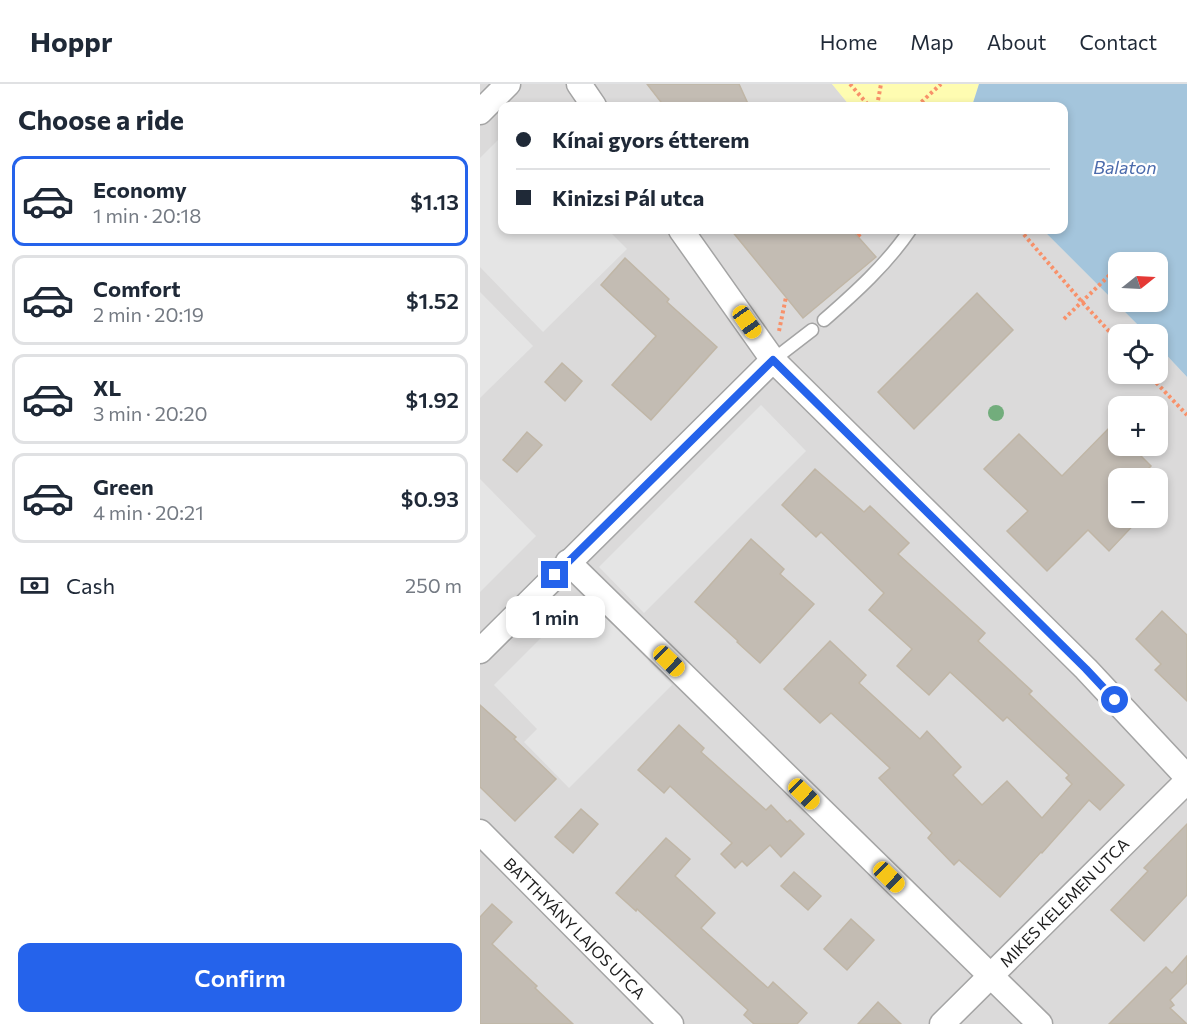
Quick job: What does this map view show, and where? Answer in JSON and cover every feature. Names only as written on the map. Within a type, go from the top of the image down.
[{"type":"street","points":[[480,112],[508,84]]},
{"type":"street","points":[[579,84],[591,102]]},
{"type":"street","points":[[684,234],[773,360],[1086,669],[1187,779]]},
{"type":"street","points":[[480,651],[773,360]]},
{"type":"street","points":[[568,562],[1040,1024]]},
{"type":"street","name":"MIKES KELEMEN UTCA","points":[[942,1024],[1187,779]]},
{"type":"street","name":"BATTHYÁNY LAJOS UTCA","points":[[480,832],[670,1024]]},
{"type":"lane","points":[[824,320],[858,290],[907,234]]},
{"type":"lane","points":[[773,360],[812,330]]},
{"type":"path","points":[[850,84],[866,102]]},
{"type":"path","points":[[878,102],[881,84]]},
{"type":"path","points":[[921,102],[941,84]]},
{"type":"path","points":[[1023,234],[1108,330]]},
{"type":"path","points":[[1064,319],[1108,277]]},
{"type":"path","points":[[1158,384],[1187,415]]},
{"type":"shaded area","points":[[480,84],[832,84],[847,102],[498,102],[498,234],[1047,234],[1108,295],[1108,312],[1125,312],[1137,324],[1108,324],[1108,384],[1168,384],[1168,357],[1187,377],[1187,1024],[480,1024]]},
{"type":"shaded area","points":[[498,140],[498,234],[612,234],[627,249],[543,332],[480,267],[480,158]]},
{"type":"shaded area","points":[[480,292],[533,346],[480,398]]},
{"type":"shaded area","points":[[761,405],[806,451],[644,613],[599,567]]},
{"type":"shaded area","points":[[480,479],[536,536],[480,592]]},
{"type":"shaded area","points":[[584,595],[672,685],[569,788],[524,742],[537,729],[494,685]]},
{"type":"sand","points":[[832,84],[979,84],[973,102],[847,102]]},
{"type":"water","name":"Balaton","points":[[979,84],[1187,84],[1187,377],[1168,357],[1168,324],[1137,324],[1125,312],[1168,312],[1168,252],[1108,252],[1108,295],[1047,234],[1068,234],[1068,102],[973,102]]},
{"type":"building","points":[[647,84],[739,84],[747,102],[661,102]]},
{"type":"building","points":[[734,234],[856,234],[876,257],[803,318]]},
{"type":"building","points":[[625,258],[669,299],[667,302],[717,347],[651,420],[612,385],[656,336],[601,285]]},
{"type":"building","points":[[977,293],[1013,330],[914,429],[878,392]]},
{"type":"building","points":[[562,363],[582,381],[565,401],[545,382]]},
{"type":"building","points":[[1108,429],[1108,456],[1141,456],[1151,466],[1149,468],[1108,468],[1108,528],[1131,528],[1109,551],[1088,530],[1047,571],[1007,531],[1028,511],[984,469],[1019,434],[1062,476]]},
{"type":"building","points":[[527,432],[542,445],[517,472],[503,460]]},
{"type":"building","points":[[815,469],[864,512],[870,506],[909,543],[898,554],[985,633],[978,641],[1032,691],[1029,694],[1124,785],[1100,810],[1089,800],[1000,897],[959,860],[954,865],[928,838],[932,833],[879,778],[890,768],[831,713],[820,723],[784,689],[830,641],[866,675],[859,683],[920,739],[927,731],[961,767],[953,775],[982,805],[1007,781],[1042,818],[1072,784],[1066,778],[1069,775],[1007,717],[1003,721],[950,672],[929,695],[897,666],[912,649],[869,610],[884,593],[821,532],[816,537],[782,505]]},
{"type":"building","points":[[751,539],[784,569],[780,574],[814,604],[760,663],[695,602]]},
{"type":"building","points":[[1162,611],[1187,635],[1187,701],[1155,670],[1161,664],[1136,639]]},
{"type":"building","points":[[480,705],[516,737],[514,739],[556,779],[515,821],[480,787]]},
{"type":"building","points":[[679,725],[704,748],[701,752],[766,810],[771,805],[787,822],[790,820],[804,834],[781,857],[770,845],[747,866],[742,861],[735,868],[721,854],[732,843],[670,786],[664,793],[638,770]]},
{"type":"building","points":[[581,809],[598,824],[573,853],[555,837]]},
{"type":"building","points":[[1187,824],[1187,895],[1144,941],[1111,910],[1148,871],[1144,868]]},
{"type":"building","points":[[666,838],[690,859],[675,876],[715,913],[701,928],[768,988],[773,982],[807,1013],[797,1024],[754,1024],[744,1015],[748,1010],[637,909],[636,911],[616,893]]},
{"type":"building","points":[[794,872],[821,896],[808,910],[781,886]]},
{"type":"building","points":[[492,904],[512,922],[492,944],[573,1024],[480,1024],[480,917]]},
{"type":"building","points":[[851,919],[874,940],[847,970],[824,949]]},
{"type":"building","points":[[1187,956],[1187,983],[1170,1000],[1174,1005],[1170,1008],[1187,1024],[1109,1024],[1166,967],[1172,973]]},
{"type":"building","points":[[878,1002],[901,1024],[858,1024]]},
{"type":"route","points":[[555,575],[773,360],[1115,700]]}]
